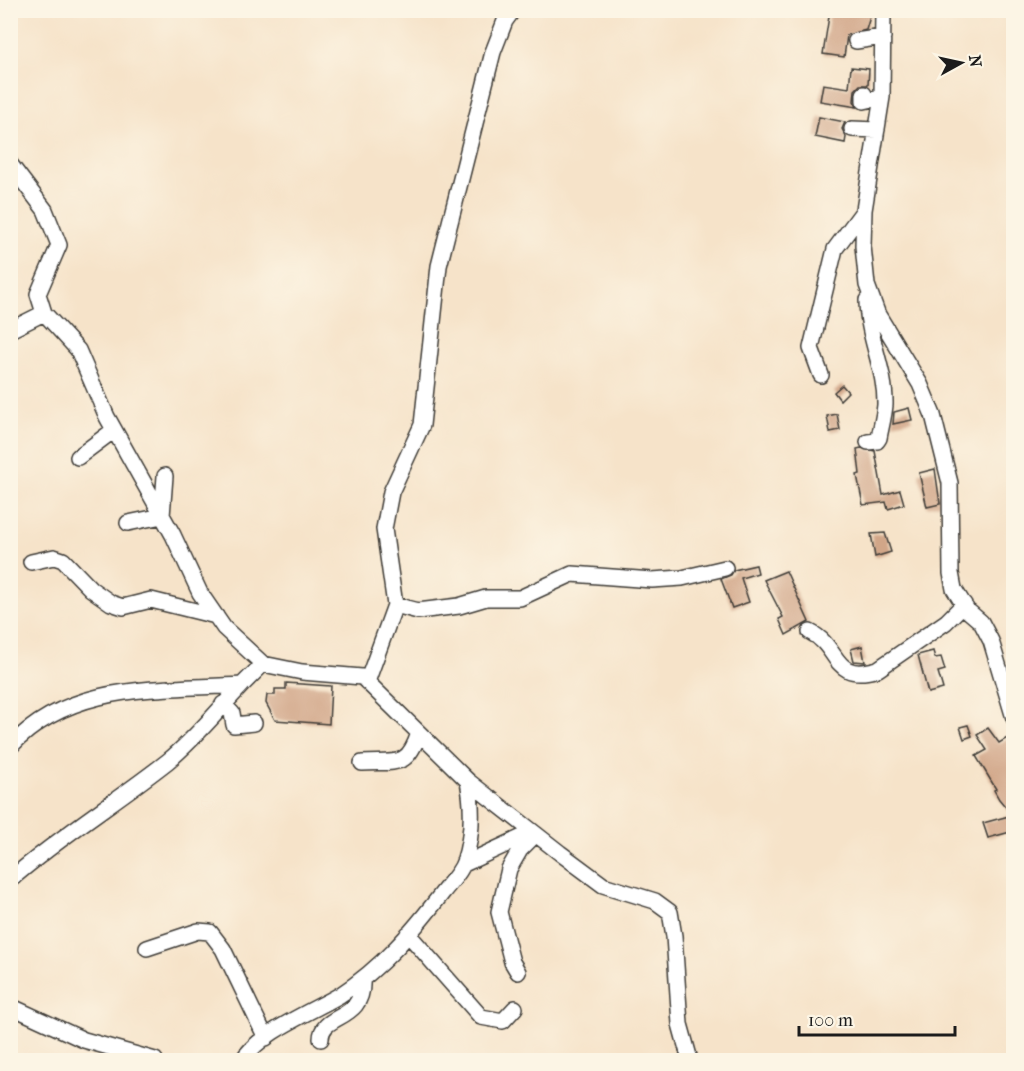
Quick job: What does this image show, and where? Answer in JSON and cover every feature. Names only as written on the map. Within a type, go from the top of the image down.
[{"type":"street","points":[[367,682],[395,605],[384,529],[391,492],[422,425],[439,266],[493,52],[505,21],[513,10]]},
{"type":"street","points":[[868,442],[877,441],[879,438],[885,405],[883,384],[867,320],[867,285],[862,246],[864,210],[882,98],[884,10]]},
{"type":"street","points":[[856,40],[883,37]]},
{"type":"street","points":[[864,93],[864,101],[882,98]]},
{"type":"street","points":[[852,129],[877,130]]},
{"type":"street","points":[[10,164],[45,210],[59,245],[38,294],[44,313],[78,350],[114,430],[162,516],[181,536],[200,593],[224,628],[263,664],[302,672],[362,677],[468,781],[535,833],[603,885],[655,901],[669,912],[674,936],[680,1024],[690,1060]]},
{"type":"street","points":[[821,375],[811,348],[835,249],[864,210]]},
{"type":"street","points":[[867,285],[878,315],[920,384],[939,436],[952,499],[951,573],[954,590],[981,622],[991,641],[1014,718]]},
{"type":"street","points":[[10,344],[14,328],[44,313]]},
{"type":"street","points":[[78,457],[114,430]]},
{"type":"street","points":[[162,516],[165,476]]},
{"type":"street","points":[[128,523],[162,516]]},
{"type":"street","points":[[31,562],[54,557],[63,560],[91,589],[111,603],[123,607],[151,600],[216,616]]},
{"type":"street","points":[[395,605],[418,611],[459,606],[486,598],[520,598],[572,574],[652,580],[682,578],[725,568]]},
{"type":"street","points":[[810,632],[846,670],[856,674],[878,669],[946,622],[964,604]]},
{"type":"street","points":[[10,880],[65,834],[102,810],[169,760],[263,664]]},
{"type":"street","points":[[10,747],[55,712],[89,698],[124,691],[242,685]]},
{"type":"street","points":[[223,704],[232,713],[234,724],[254,723]]},
{"type":"street","points":[[362,763],[402,760],[412,753],[419,733]]},
{"type":"street","points":[[464,864],[474,809],[468,781]]},
{"type":"street","points":[[243,1060],[248,1051],[266,1038],[363,979],[384,962],[464,864],[535,833]]},
{"type":"street","points":[[518,972],[512,962],[499,912],[509,869],[520,850],[535,833]]},
{"type":"street","points":[[147,948],[198,932],[210,932],[223,949],[266,1038]]},
{"type":"street","points":[[408,934],[480,1017],[503,1022],[515,1008]]},
{"type":"street","points":[[321,1039],[321,1033],[327,1024],[355,1007],[363,994],[363,979]]},
{"type":"street","points":[[10,1006],[84,1040],[155,1060]]},
{"type":"building","points":[[830,10],[872,10],[866,30],[847,35],[844,57],[823,54]]},
{"type":"building","points":[[851,67],[869,69],[868,85],[860,85],[855,90],[854,101],[857,107],[820,101],[823,84],[849,88]]},
{"type":"building","points":[[819,117],[845,122],[842,129],[846,137],[845,143],[815,137]]},
{"type":"building","points":[[842,385],[848,392],[840,400],[834,392]]},
{"type":"building","points":[[909,408],[912,420],[893,424],[894,412]]},
{"type":"building","points":[[837,414],[840,430],[830,432],[827,416]]},
{"type":"building","points":[[857,449],[875,451],[883,495],[900,490],[904,504],[888,509],[886,502],[863,505],[857,475],[860,474]]},
{"type":"building","points":[[935,469],[940,504],[927,507],[919,473]]},
{"type":"building","points":[[885,533],[891,552],[875,557],[871,534]]},
{"type":"building","points":[[756,565],[758,573],[741,578],[749,602],[732,608],[721,579],[731,575],[734,570]]},
{"type":"building","points":[[786,571],[809,622],[786,635],[779,619],[783,617],[764,580]]},
{"type":"building","points":[[862,646],[865,662],[854,661],[851,649]]},
{"type":"building","points":[[933,651],[935,658],[941,657],[945,670],[938,672],[943,689],[928,693],[918,655]]},
{"type":"building","points":[[286,683],[331,686],[329,724],[275,720],[266,703],[267,695],[275,695],[275,689],[286,689]]},
{"type":"building","points":[[968,725],[972,736],[964,739],[960,727]]},
{"type":"building","points":[[988,728],[999,743],[1014,734],[1014,817],[999,799],[994,790],[996,789],[976,756],[987,750],[977,735]]},
{"type":"building","points":[[1009,816],[1014,831],[988,838],[983,823]]}]
